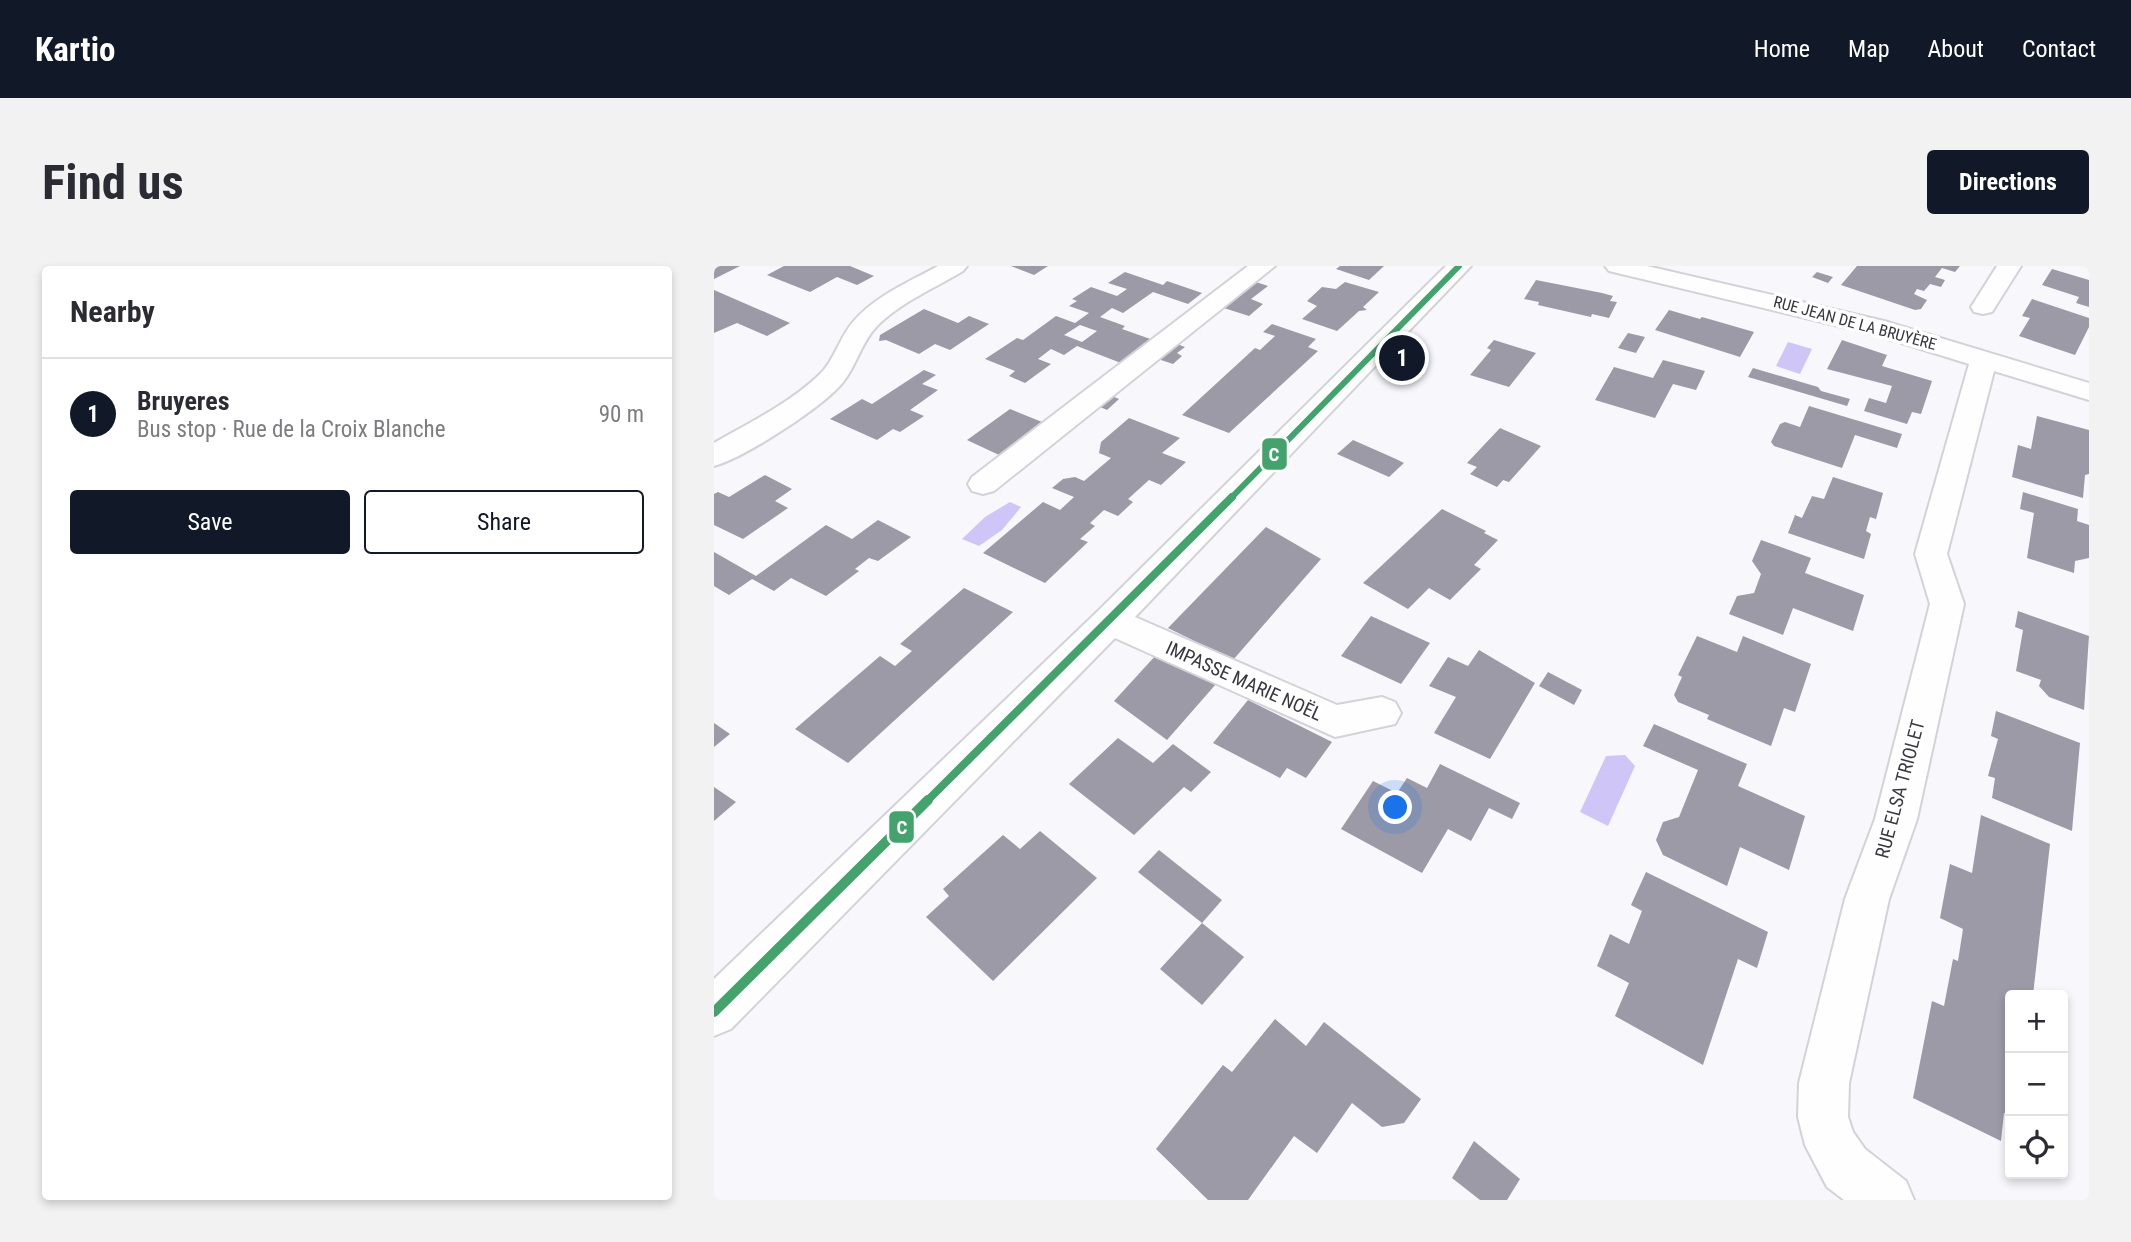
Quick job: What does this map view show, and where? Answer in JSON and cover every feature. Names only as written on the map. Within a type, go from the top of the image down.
[{"type":"street","points":[[714,456],[808,398],[831,380],[844,360],[851,340],[863,325],[955,266]]},
{"type":"street","points":[[983,484],[1263,266]]},
{"type":"street","points":[[714,1013],[1110,621],[1459,266]]},
{"type":"street","name":"RUE JEAN DE LA BRUYÈRE","points":[[1618,266],[1824,313],[2089,392]]},
{"type":"street","points":[[1983,307],[2009,266]]},
{"type":"street","name":"RUE ELSA TRIOLET","points":[[1887,1200],[1846,1168],[1831,1145],[1823,1117],[1824,1083],[1867,899],[1896,819],[1947,604],[1931,554],[1984,359]]},
{"type":"street","name":"IMPASSE MARIE NOËL","points":[[1110,621],[1335,721],[1382,713]]},
{"type":"shaded area","points":[[1788,342],[1812,349],[1800,374],[1776,366]]},
{"type":"shaded area","points":[[1010,502],[1021,507],[1002,530],[979,546],[962,539],[985,517]]},
{"type":"shaded area","points":[[1625,755],[1635,766],[1608,826],[1580,812],[1606,756]]},
{"type":"building","points":[[714,266],[740,266],[714,279]]},
{"type":"building","points":[[784,266],[850,266],[874,276],[857,285],[837,277],[810,292],[767,275]]},
{"type":"building","points":[[1011,266],[1048,266],[1034,275]]},
{"type":"building","points":[[1340,266],[1384,266],[1369,280],[1336,269]]},
{"type":"building","points":[[1857,266],[1960,266],[1955,272],[1942,268],[1935,277],[1945,280],[1941,287],[1930,284],[1924,291],[1917,289],[1914,294],[1927,300],[1921,309],[1915,310],[1841,285]]},
{"type":"building","points":[[2052,269],[2089,280],[2089,307],[2076,303],[2079,297],[2042,285]]},
{"type":"building","points":[[1125,272],[1163,285],[1167,281],[1202,293],[1188,304],[1153,292],[1123,313],[1112,308],[1100,317],[1125,326],[1122,329],[1156,341],[1126,365],[1077,346],[1064,355],[1051,349],[1038,359],[1051,364],[1025,383],[1009,376],[1015,371],[985,359],[1017,338],[1023,340],[1056,316],[1075,323],[1089,313],[1069,306],[1077,301],[1072,299],[1091,287],[1117,296],[1127,289],[1108,283]],"holes":[[[1080,325],[1097,331],[1082,342],[1064,335]]]},
{"type":"building","points":[[1817,272],[1833,277],[1828,283],[1812,277]]},
{"type":"building","points":[[1536,280],[1602,293],[1613,296],[1610,301],[1617,302],[1609,318],[1592,314],[1591,317],[1538,305],[1539,302],[1524,299]]},
{"type":"building","points":[[1256,282],[1268,286],[1251,299],[1263,304],[1249,316],[1224,308]]},
{"type":"building","points":[[1345,282],[1379,292],[1363,307],[1367,310],[1359,311],[1337,331],[1302,319],[1317,306],[1307,301],[1322,287],[1336,289]]},
{"type":"building","points":[[714,290],[790,323],[767,336],[737,323],[714,333]]},
{"type":"building","points":[[2032,299],[2089,318],[2089,327],[2075,355],[2019,336],[2030,318],[2022,316]]},
{"type":"building","points":[[924,309],[958,323],[969,316],[989,324],[950,350],[935,344],[919,354],[886,340],[879,341],[880,335]]},
{"type":"building","points":[[1669,310],[1754,332],[1740,357],[1655,330]]},
{"type":"building","points":[[1272,324],[1316,339],[1308,347],[1318,351],[1229,433],[1182,415],[1255,348],[1260,350],[1275,336],[1263,332]]},
{"type":"building","points":[[1628,333],[1645,337],[1636,353],[1618,348]]},
{"type":"building","points":[[1494,340],[1536,353],[1509,387],[1470,375],[1491,350],[1487,348]]},
{"type":"building","points":[[1842,340],[1887,355],[1882,366],[1932,381],[1921,414],[1912,412],[1907,424],[1864,411],[1869,398],[1886,403],[1892,386],[1827,369]]},
{"type":"building","points":[[1177,344],[1185,347],[1177,353],[1182,356],[1173,364],[1158,359]]},
{"type":"building","points":[[1663,360],[1705,371],[1696,390],[1673,384],[1655,418],[1595,400],[1614,367],[1653,378]]},
{"type":"building","points":[[1753,368],[1850,399],[1847,406],[1748,377]]},
{"type":"building","points":[[924,370],[936,375],[922,384],[938,390],[910,410],[924,416],[900,432],[893,429],[877,440],[830,419],[862,399],[872,404]]},
{"type":"building","points":[[1112,396],[1119,399],[1107,410],[1098,406]]},
{"type":"building","points":[[1809,406],[1902,434],[1897,448],[1855,435],[1842,468],[1774,446],[1771,442],[1780,424],[1785,422],[1800,427]]},
{"type":"building","points":[[1010,409],[1042,422],[999,455],[967,440]]},
{"type":"building","points":[[2037,416],[2089,430],[2089,474],[2085,475],[2083,498],[2012,477],[2018,445],[2031,449]]},
{"type":"building","points":[[1129,418],[1180,438],[1162,453],[1186,462],[1161,485],[1149,480],[1128,499],[1133,502],[1118,516],[1104,510],[1090,523],[1095,526],[1080,539],[1088,542],[1045,583],[983,553],[1043,502],[1060,510],[1074,497],[1052,488],[1063,479],[1075,477],[1084,481],[1111,458],[1099,453],[1101,442]]},
{"type":"building","points":[[1500,428],[1541,446],[1509,482],[1503,480],[1497,487],[1470,474],[1477,467],[1467,463]]},
{"type":"building","points":[[1353,440],[1404,463],[1389,477],[1337,454]]},
{"type":"building","points":[[765,475],[792,489],[775,501],[788,508],[743,539],[714,525],[714,494],[718,492],[729,497]]},
{"type":"building","points":[[1833,477],[1883,493],[1876,519],[1870,517],[1866,531],[1871,534],[1864,559],[1788,533],[1795,515],[1802,518],[1812,496],[1824,499]]},
{"type":"building","points":[[2023,492],[2078,509],[2077,521],[2089,525],[2089,558],[2075,561],[2074,573],[2027,558],[2034,513],[2020,509]]},
{"type":"building","points":[[1442,509],[1498,540],[1474,565],[1481,569],[1450,600],[1429,588],[1408,609],[1363,583]]},
{"type":"building","points":[[878,520],[911,537],[878,561],[869,558],[855,569],[859,571],[826,596],[791,578],[774,591],[752,579],[729,595],[714,586],[714,552],[756,576],[826,525],[852,539]]},
{"type":"building","points":[[1266,527],[1321,559],[1233,660],[1168,628]]},
{"type":"building","points":[[1761,540],[1811,558],[1805,573],[1864,595],[1853,631],[1793,608],[1783,635],[1729,614],[1737,596],[1754,593],[1761,574],[1752,561]]},
{"type":"building","points":[[964,588],[1013,612],[848,763],[795,729],[880,656],[895,666],[912,651],[900,644]]},
{"type":"building","points":[[2018,611],[2089,636],[2084,710],[2049,697],[2039,686],[2041,680],[2016,671],[2023,630],[2015,627]]},
{"type":"building","points":[[1371,616],[1430,643],[1401,684],[1341,656]]},
{"type":"building","points":[[1697,636],[1737,652],[1743,636],[1811,664],[1795,712],[1784,708],[1771,746],[1707,719],[1709,715],[1678,702],[1674,695],[1682,677],[1678,675]]},
{"type":"building","points":[[1479,650],[1535,683],[1490,759],[1434,733],[1456,697],[1429,686],[1448,657],[1468,666]]},
{"type":"building","points":[[1157,654],[1216,684],[1167,740],[1114,701]]},
{"type":"building","points":[[1548,672],[1582,690],[1574,705],[1539,686]]},
{"type":"building","points":[[1248,700],[1332,742],[1306,778],[1287,768],[1280,778],[1213,743]]},
{"type":"building","points":[[1996,711],[2080,743],[2072,831],[1992,798],[1995,778],[1988,776],[1998,739],[1991,736]]},
{"type":"building","points":[[714,723],[730,734],[714,747]]},
{"type":"building","points":[[1654,724],[1747,764],[1738,786],[1805,816],[1789,870],[1740,847],[1727,886],[1663,855],[1656,840],[1663,822],[1679,817],[1698,770],[1643,746]]},
{"type":"building","points":[[1118,738],[1153,763],[1173,744],[1211,772],[1191,792],[1184,787],[1134,835],[1069,784]]},
{"type":"building","points":[[1440,764],[1520,803],[1512,819],[1489,808],[1471,841],[1448,829],[1422,873],[1341,829],[1373,781],[1397,793],[1407,778],[1427,788]]},
{"type":"building","points":[[714,787],[736,802],[714,821]]},
{"type":"building","points":[[1981,815],[2050,844],[2034,990],[2005,990],[2005,1114],[2001,1141],[1913,1098],[1932,1001],[1944,1006],[1953,959],[1958,961],[1963,929],[1940,918],[1950,864],[1972,873]]},
{"type":"building","points":[[1040,831],[1097,878],[993,981],[926,917],[949,896],[943,889],[1003,835],[1020,849]]},
{"type":"building","points":[[1159,850],[1222,900],[1202,923],[1138,872]]},
{"type":"building","points":[[1646,872],[1768,932],[1757,968],[1738,959],[1703,1065],[1615,1016],[1629,983],[1597,966],[1610,934],[1629,944],[1642,911],[1631,905]]},
{"type":"building","points":[[1202,923],[1244,957],[1202,1005],[1160,969]]},
{"type":"building","points":[[1275,1019],[1306,1046],[1324,1022],[1421,1099],[1404,1123],[1382,1127],[1352,1103],[1317,1153],[1294,1136],[1248,1200],[1208,1200],[1156,1149],[1223,1065],[1232,1072]]},
{"type":"building","points":[[1474,1141],[1520,1179],[1507,1200],[1480,1200],[1452,1178]]},
{"type":"transit line","name":"C","points":[[714,1012],[1110,621],[1459,266]]},
{"type":"place","name":"Bruyeres","points":[[1402,358]]}]
